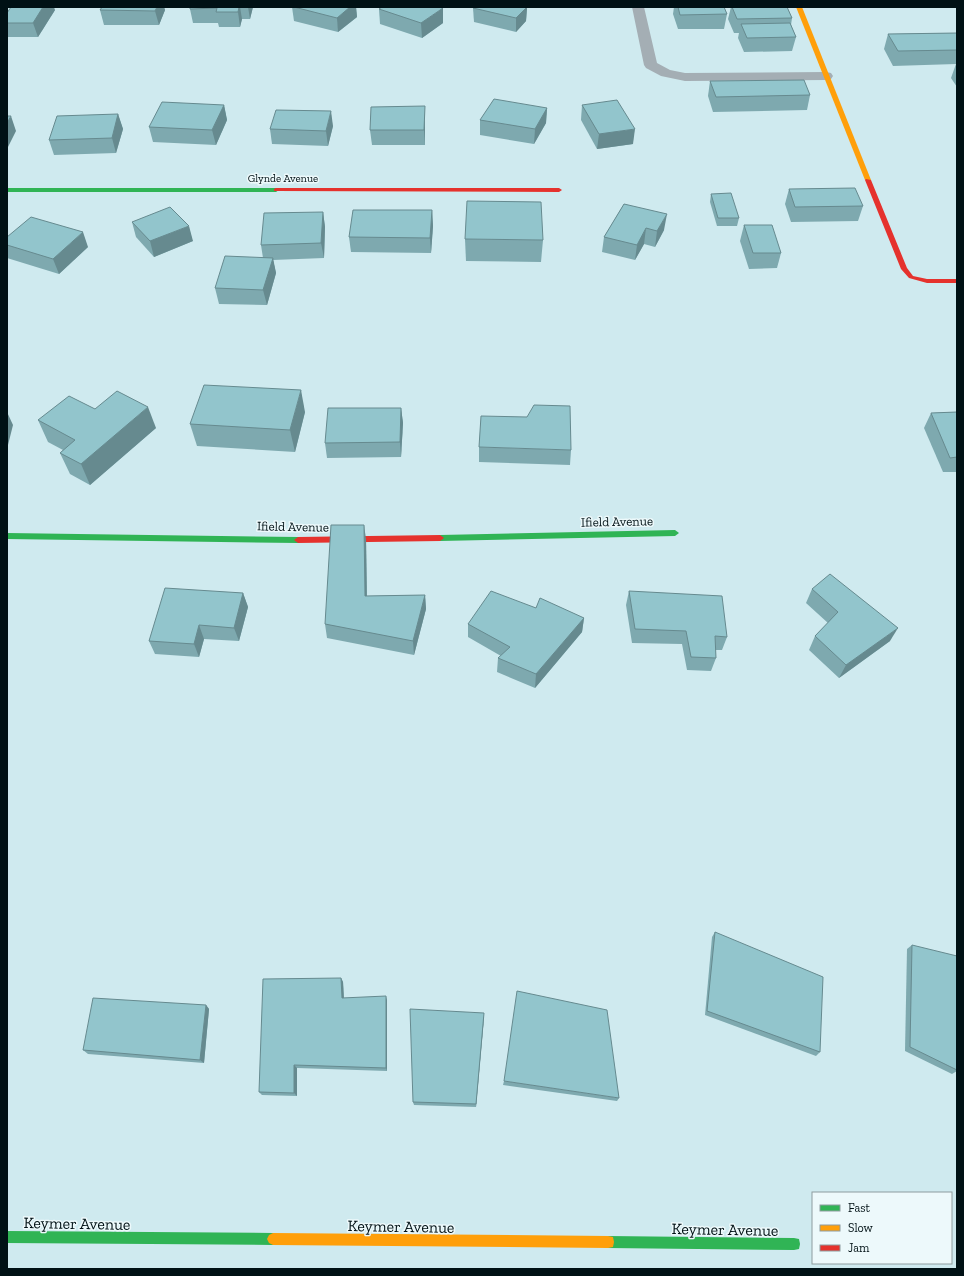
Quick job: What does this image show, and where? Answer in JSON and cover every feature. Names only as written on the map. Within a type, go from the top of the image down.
[{"type":"street","points":[[638,7],[651,65],[666,73],[684,77],[826,76]]},
{"type":"street","points":[[799,7],[904,269],[911,277],[927,281],[957,281]]},
{"type":"street","name":"Glynde Avenue","points":[[7,190],[559,190]]},
{"type":"street","name":"Ifield Avenue","points":[[7,536],[334,540],[675,533]]},
{"type":"street","name":"Keymer Avenue","points":[[7,1237],[794,1244]]},
{"type":"building","points":[[11,7],[43,7],[33,23],[7,23],[7,13]]},
{"type":"building","points":[[102,7],[157,7],[155,11],[100,10]]},
{"type":"building","points":[[190,7],[239,7],[238,12],[216,12],[217,8],[190,9]]},
{"type":"building","points":[[294,7],[350,7],[337,18]]},
{"type":"building","points":[[382,7],[443,8],[421,23],[379,9]]},
{"type":"building","points":[[527,7],[516,18],[473,8]]},
{"type":"building","points":[[678,7],[724,7],[727,14],[680,15]]},
{"type":"building","points":[[732,7],[787,7],[792,18],[737,19]]},
{"type":"building","points":[[790,23],[796,37],[747,38],[741,24]]},
{"type":"building","points":[[957,33],[957,50],[898,51],[888,34]]},
{"type":"building","points":[[804,80],[810,95],[716,97],[710,81]]},
{"type":"building","points":[[494,99],[547,108],[535,129],[480,120]]},
{"type":"building","points":[[617,100],[635,129],[599,134],[582,105]]},
{"type":"building","points":[[162,102],[224,105],[212,130],[149,127]]},
{"type":"building","points":[[425,106],[424,130],[370,130],[371,107]]},
{"type":"building","points":[[276,110],[331,111],[326,131],[270,129]]},
{"type":"building","points":[[118,114],[112,138],[49,140],[57,116]]},
{"type":"building","points":[[7,116],[11,116],[7,123]]},
{"type":"building","points":[[855,188],[863,206],[795,207],[789,189]]},
{"type":"building","points":[[731,193],[739,218],[718,218],[711,194]]},
{"type":"building","points":[[467,201],[541,202],[543,240],[465,239]]},
{"type":"building","points":[[624,204],[667,214],[657,231],[646,228],[637,245],[604,237]]},
{"type":"building","points":[[170,207],[189,226],[150,241],[132,222]]},
{"type":"building","points":[[353,210],[432,210],[430,238],[349,237]]},
{"type":"building","points":[[323,212],[321,243],[261,245],[264,213]]},
{"type":"building","points":[[31,217],[83,232],[53,259],[7,245],[7,237]]},
{"type":"building","points":[[744,225],[772,225],[781,253],[753,253]]},
{"type":"building","points":[[225,256],[273,258],[263,290],[215,288]]},
{"type":"building","points":[[204,385],[301,390],[290,430],[190,424]]},
{"type":"building","points":[[117,391],[148,407],[81,464],[60,453],[75,440],[38,420],[69,396],[95,409]]},
{"type":"building","points":[[534,405],[570,406],[571,450],[479,447],[481,416],[527,417]]},
{"type":"building","points":[[328,408],[401,408],[400,442],[325,443]]},
{"type":"building","points":[[957,412],[957,457],[950,458],[931,413]]},
{"type":"building","points":[[331,525],[364,525],[365,596],[425,595],[413,641],[325,624]]},
{"type":"building","points":[[830,574],[898,628],[846,665],[815,636],[838,612],[812,589]]},
{"type":"building","points":[[165,588],[243,593],[234,628],[199,625],[194,644],[149,641]]},
{"type":"building","points":[[491,591],[536,608],[540,598],[584,618],[536,674],[498,658],[510,647],[468,624]]},
{"type":"building","points":[[629,591],[722,596],[727,637],[715,636],[716,658],[691,657],[686,631],[635,629]]},
{"type":"building","points":[[715,932],[823,977],[820,1052],[707,1011]]},
{"type":"building","points":[[912,945],[957,956],[957,1070],[910,1047]]},
{"type":"building","points":[[341,978],[342,998],[386,996],[386,1068],[294,1065],[294,1093],[259,1092],[263,979]]},
{"type":"building","points":[[517,991],[607,1010],[619,1098],[504,1081]]},
{"type":"building","points":[[93,998],[206,1005],[200,1060],[83,1050]]},
{"type":"building","points":[[410,1009],[484,1013],[476,1104],[413,1102]]},
{"type":"traffic: fast","points":[[7,190],[276,190]]},
{"type":"traffic: fast","points":[[440,538],[675,533]]},
{"type":"traffic: fast","points":[[7,536],[298,540]]},
{"type":"traffic: fast","points":[[7,1237],[273,1239]]},
{"type":"traffic: fast","points":[[608,1242],[794,1244]]},
{"type":"traffic: slow","points":[[799,7],[868,180]]},
{"type":"traffic: slow","points":[[273,1239],[608,1242]]},
{"type":"traffic: jam","points":[[868,180],[904,269],[911,277],[927,281],[957,281]]},
{"type":"traffic: jam","points":[[276,190],[559,190]]},
{"type":"traffic: jam","points":[[298,540],[440,538]]}]
